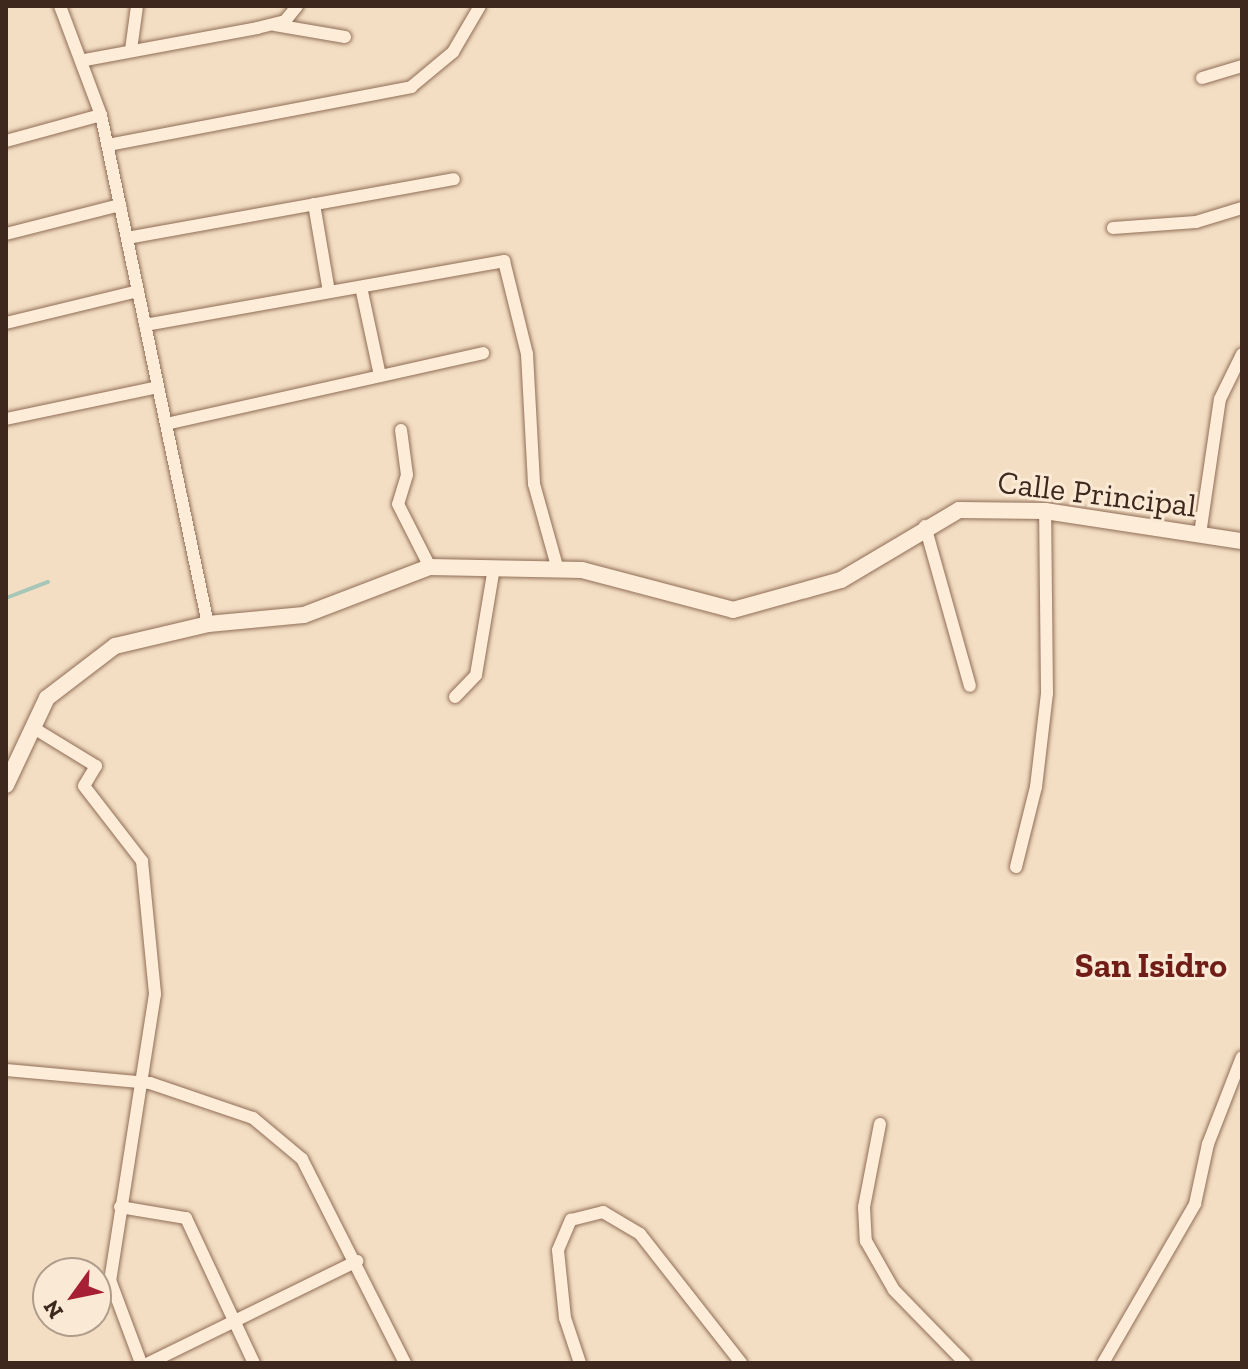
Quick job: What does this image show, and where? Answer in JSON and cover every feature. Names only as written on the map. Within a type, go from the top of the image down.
[{"type":"street","points":[[60,6],[85,60],[101,115],[208,624]]},
{"type":"street","points":[[131,50],[137,6]]},
{"type":"street","points":[[272,24],[297,6]]},
{"type":"street","points":[[108,145],[411,87],[453,52],[480,6]]},
{"type":"street","points":[[85,60],[272,24],[345,37]]},
{"type":"street","points":[[1202,78],[1242,66]]},
{"type":"street","points":[[6,141],[101,115]]},
{"type":"street","points":[[127,238],[454,179]]},
{"type":"street","points":[[314,204],[329,292]]},
{"type":"street","points":[[6,234],[120,205]]},
{"type":"street","points":[[1113,228],[1196,222],[1242,208]]},
{"type":"street","points":[[145,325],[504,261],[527,354],[534,484],[558,570]]},
{"type":"street","points":[[361,287],[380,376]]},
{"type":"street","points":[[6,323],[138,291]]},
{"type":"street","points":[[166,424],[483,353]]},
{"type":"street","points":[[1200,534],[1220,399],[1242,354]]},
{"type":"street","points":[[6,419],[158,387]]},
{"type":"street","points":[[401,430],[407,475],[398,504],[430,567]]},
{"type":"street","name":"Calle Principal","points":[[6,785],[47,698],[97,656],[208,624],[304,615],[430,567],[493,573],[558,570],[621,577],[704,607],[733,610],[841,580],[925,526],[959,510],[1045,511],[1242,541]]},
{"type":"street","points":[[1016,867],[1047,693],[1045,511]]},
{"type":"street","points":[[925,526],[970,686]]},
{"type":"street","points":[[455,697],[476,675],[493,573]]},
{"type":"street","points":[[32,727],[96,766],[84,786],[142,861],[155,994],[137,1082],[120,1207],[112,1301],[141,1363]]},
{"type":"street","points":[[1103,1363],[1195,1204],[1208,1144],[1242,1057]]},
{"type":"street","points":[[6,1070],[137,1082],[253,1118],[302,1159],[357,1261],[405,1363]]},
{"type":"street","points":[[880,1124],[864,1207],[866,1241],[894,1290],[965,1363]]},
{"type":"street","points":[[120,1207],[186,1218],[254,1363]]},
{"type":"street","points":[[580,1363],[565,1318],[558,1250],[571,1220],[603,1212],[640,1234],[741,1363]]},
{"type":"street","points":[[149,1363],[357,1261]]},
{"type":"waterway","points":[[6,598],[48,582]]},
{"type":"district","name":"San Isidro","points":[[1151,966]]}]
